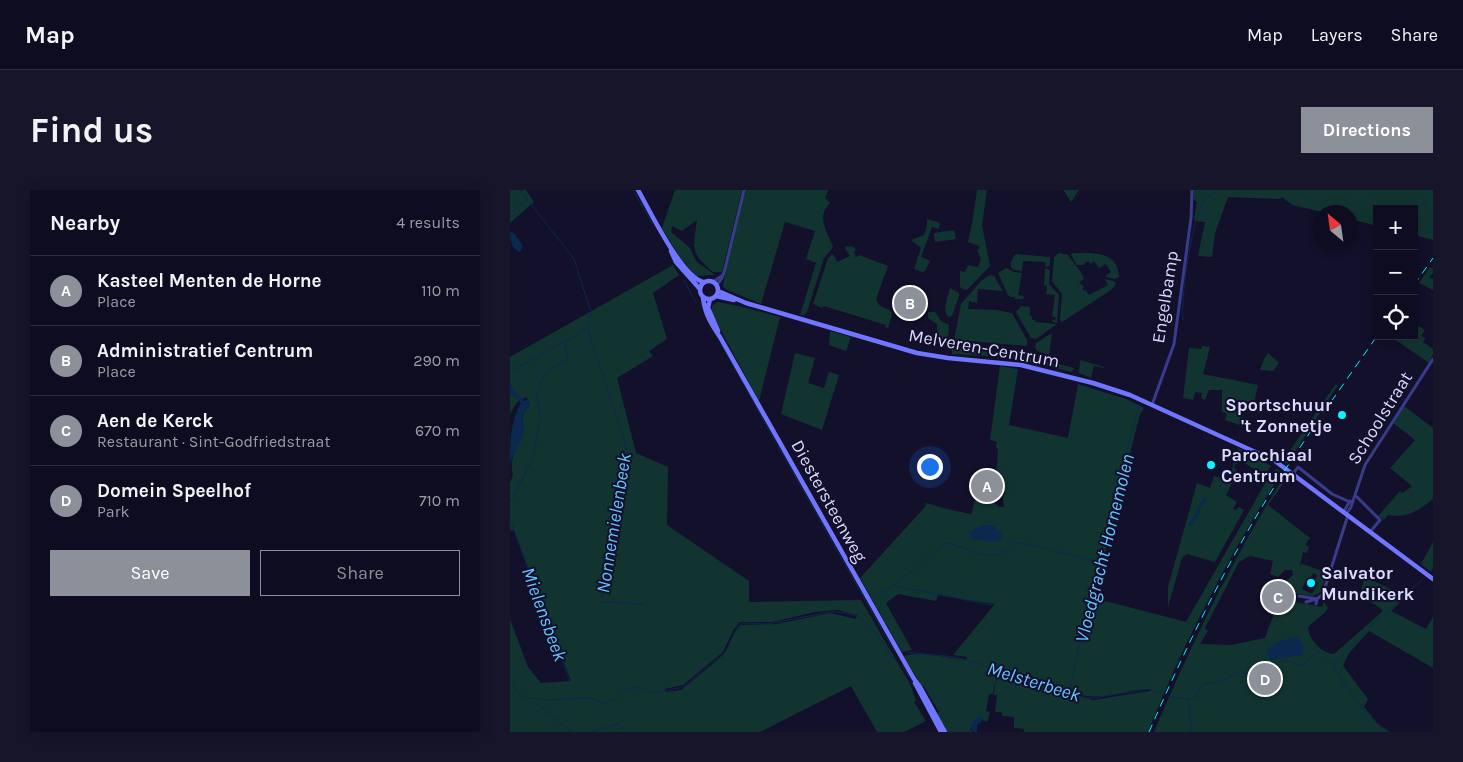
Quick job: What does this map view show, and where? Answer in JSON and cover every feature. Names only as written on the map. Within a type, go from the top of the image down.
[{"type":"main road","points":[[638,190],[670,247],[676,262],[699,288],[700,295],[703,298],[710,299],[716,288],[707,280],[699,281],[692,275],[670,247]]},
{"type":"main road","points":[[699,288],[703,282]]},
{"type":"main road","name":"Melveren-Centrum","points":[[716,288],[746,303],[917,352],[948,358],[1012,363],[1105,386],[1152,405],[1268,458],[1293,474],[1433,579]]},
{"type":"main road","name":"Diestersteenweg","points":[[703,298],[706,314],[946,732]]},
{"type":"main road","name":"Diestersteenweg","points":[[710,299],[708,308],[720,337]]},
{"type":"main road","name":"Diestersteenweg","points":[[914,679],[916,687],[941,732]]},
{"type":"street","points":[[716,288],[723,274],[744,190]]},
{"type":"street","name":"Engelbamp","points":[[1152,405],[1174,344],[1191,218],[1192,190]]},
{"type":"street","name":"Schoolstraat","points":[[1346,513],[1351,507],[1364,465],[1433,359]]},
{"type":"street","name":"Melveren-Centrum","points":[[1293,474],[1298,467],[1332,494],[1350,502]]},
{"type":"street","points":[[1354,494],[1380,520],[1370,532]]},
{"type":"street","name":"Schoolstraat","points":[[1346,513],[1354,494]]},
{"type":"street","points":[[1306,602],[1317,599],[1323,594],[1346,513]]},
{"type":"street","points":[[1299,596],[1317,599]]},
{"type":"street","points":[[1316,604],[1317,599]]},
{"type":"green space","points":[[510,190],[526,190],[534,202],[510,223]]},
{"type":"green space","points":[[675,190],[742,190],[722,272],[713,272],[700,260],[697,254],[694,244],[697,220],[682,231],[672,226],[671,232],[690,248],[696,261],[715,275],[696,276],[679,256],[662,228]]},
{"type":"green space","points":[[745,190],[828,190],[825,198],[830,203],[826,208],[823,219],[833,247],[824,258],[807,312],[804,315],[800,315],[816,263],[806,259],[815,231],[785,222],[761,304],[725,289],[723,286]]},
{"type":"green space","points":[[977,190],[987,190],[982,225],[990,266],[965,290],[960,287],[960,271],[965,272],[968,265],[978,267],[981,259],[977,250],[979,246],[968,242]]},
{"type":"green space","points":[[1063,190],[1079,190],[1071,202]]},
{"type":"green space","points":[[1193,190],[1433,190],[1433,240],[1418,236],[1418,205],[1373,205],[1373,225],[1358,221],[1358,205],[1313,205],[1313,210],[1292,205],[1282,197],[1280,199],[1228,197],[1215,233],[1212,257],[1198,256],[1205,222],[1194,221],[1197,202],[1194,200]]},
{"type":"green space","points":[[927,219],[940,223],[939,229],[932,227],[921,257],[930,261],[925,271],[922,272],[914,269],[921,248],[911,240],[924,235]]},
{"type":"green space","points":[[954,230],[956,239],[935,242],[934,233]]},
{"type":"green space","points":[[846,246],[854,247],[856,257],[859,255],[888,266],[876,299],[879,305],[891,311],[892,315],[888,328],[885,327],[886,325],[813,304],[828,258],[833,254],[837,262],[850,256],[845,248]]},
{"type":"green space","points":[[1059,253],[1068,255],[1080,270],[1084,279],[1079,282],[1084,287],[1082,289],[1086,290],[1089,295],[1108,285],[1105,279],[1116,283],[1108,292],[1062,322],[1060,320],[1062,294],[1052,281],[1054,257]]},
{"type":"green space","points":[[1073,253],[1095,253],[1109,258],[1114,262],[1119,277],[1114,279],[1105,276],[1111,272],[1106,264],[1099,268],[1094,261],[1091,264],[1088,261],[1083,265],[1077,265],[1071,255]]},
{"type":"green space","points":[[1016,254],[1050,257],[1050,265],[1046,267],[1045,262],[1023,261],[1022,271],[1014,270],[1011,264],[1012,258]]},
{"type":"green space","points":[[673,265],[679,275],[653,293],[667,339],[649,351],[653,356],[617,378],[636,453],[668,467],[667,525],[749,581],[749,602],[861,600],[911,686],[916,701],[914,702],[926,721],[904,732],[877,732],[851,686],[760,732],[510,732],[510,619],[528,667],[541,683],[571,681],[514,530],[510,531],[512,462],[515,450],[523,436],[524,413],[530,405],[526,397],[517,402],[510,414],[510,357]],"holes":[[[837,610],[857,615],[856,619],[830,613],[777,624],[741,625],[719,659],[681,690],[665,692],[665,689],[683,685],[723,652],[734,629],[740,622],[772,622],[815,612]]]},
{"type":"green space","points":[[1430,267],[1433,269],[1433,273],[1429,277],[1433,279],[1433,290],[1419,283]]},
{"type":"green space","points":[[1006,268],[1022,273],[1018,295],[1024,296],[1023,299],[1015,299],[1015,297],[1008,295],[998,273]]},
{"type":"green space","points":[[1045,268],[1050,271],[1049,284],[1059,295],[1057,323],[1052,322],[1056,318],[1052,316],[1055,295],[1046,294],[1047,286],[1044,285]]},
{"type":"green space","points":[[990,275],[994,276],[1003,291],[978,289],[977,303],[969,301],[968,309],[997,310],[1012,313],[1027,340],[1027,346],[959,340],[958,342],[954,340],[961,304],[981,281]]},
{"type":"green space","points":[[950,288],[959,293],[959,296],[952,316],[948,317],[945,307]]},
{"type":"green space","points":[[718,302],[780,317],[759,401],[711,312],[713,305]]},
{"type":"green space","points":[[1021,306],[1030,307],[1030,315],[1035,322],[1057,324],[1036,339],[1031,338],[1016,312]]},
{"type":"green space","points":[[928,312],[935,312],[941,321],[949,325],[948,340],[941,341],[938,339],[937,324],[928,318]]},
{"type":"green space","points":[[1418,327],[1425,330],[1421,336],[1425,338],[1423,342],[1433,349],[1429,363],[1396,340],[1418,340]]},
{"type":"green space","points":[[830,331],[851,337],[846,351],[829,345]]},
{"type":"green space","points":[[1052,333],[1049,355],[1037,351],[1036,343]]},
{"type":"green space","points":[[1202,346],[1210,347],[1203,374],[1258,385],[1252,412],[1241,410],[1240,425],[1225,420],[1227,414],[1222,412],[1222,390],[1209,390],[1205,400],[1201,398],[1202,393],[1195,392],[1193,400],[1183,398],[1189,348],[1201,349]]},
{"type":"green space","points":[[954,348],[1028,356],[1074,368],[1072,372],[1006,357],[952,354]]},
{"type":"green space","points":[[795,353],[815,358],[808,383],[824,388],[829,372],[839,375],[822,430],[781,414]]},
{"type":"green space","points":[[1268,353],[1279,363],[1273,371],[1260,370],[1264,359]]},
{"type":"green space","points":[[1080,360],[1104,368],[1094,366],[1091,378],[1079,373]]},
{"type":"green space","points":[[1000,366],[1018,369],[1009,425],[1068,438],[1078,384],[1126,399],[1144,408],[1140,414],[1104,557],[1090,597],[1186,622],[1271,473],[1277,469],[1282,472],[1244,535],[1209,599],[1192,632],[1148,732],[1024,732],[1024,729],[1014,728],[1014,717],[1002,716],[1002,712],[995,712],[997,695],[994,695],[996,677],[993,694],[989,694],[986,711],[990,712],[987,722],[983,720],[983,717],[970,729],[973,732],[948,732],[937,714],[939,712],[904,656],[925,655],[966,660],[967,657],[953,655],[995,604],[938,595],[936,601],[898,594],[886,603],[912,650],[902,652],[860,578],[925,507],[926,503],[971,514],[975,500],[995,503],[999,507],[1004,507],[1003,498],[1005,492],[1001,480],[997,479],[996,476],[997,442],[990,440]],"holes":[[[1142,689],[1151,689],[1150,691],[1093,700],[1078,696],[1079,694],[1105,696]]]},
{"type":"green space","points":[[1335,385],[1338,385],[1287,464],[1282,462]]},
{"type":"green space","points":[[1404,406],[1433,428],[1433,499],[1412,513],[1395,516],[1388,515],[1384,520],[1378,516],[1400,491],[1403,493],[1412,486],[1390,468],[1415,440],[1393,423]]},
{"type":"green space","points":[[1238,448],[1271,466],[1261,480],[1263,475],[1243,462],[1235,464],[1234,468],[1237,470],[1226,495],[1237,502],[1233,509],[1236,510],[1239,507],[1244,510],[1215,562],[1187,554],[1182,558],[1168,607],[1168,587],[1197,483],[1210,488],[1214,476],[1229,480]]},
{"type":"green space","points":[[1283,478],[1286,480],[1268,505],[1310,538],[1305,545],[1309,547],[1307,553],[1303,552],[1300,566],[1302,564],[1323,571],[1326,576],[1321,592],[1313,596],[1293,593],[1293,590],[1284,591],[1282,588],[1285,585],[1284,583],[1293,575],[1292,570],[1285,570],[1278,577],[1270,574],[1273,561],[1250,556],[1239,562],[1205,628],[1208,631],[1200,644],[1231,645],[1265,638],[1280,599],[1322,607],[1324,602],[1328,608],[1308,628],[1311,637],[1321,649],[1334,654],[1383,611],[1359,595],[1365,577],[1406,596],[1391,611],[1426,629],[1433,617],[1433,668],[1369,631],[1349,653],[1343,666],[1368,699],[1364,707],[1377,723],[1390,732],[1154,732],[1214,602]],"holes":[[[1313,573],[1317,575],[1315,581],[1318,583],[1313,593],[1302,589],[1307,578],[1310,579]]]},
{"type":"green space","points":[[1433,542],[1433,568],[1431,572],[1421,564]]},
{"type":"water","points":[[510,232],[514,233],[523,246],[520,252],[512,244]]},
{"type":"water","points":[[510,382],[514,390],[524,401],[528,399],[530,405],[524,413],[522,438],[510,464],[513,425],[521,403],[514,396],[510,395]]},
{"type":"water","points":[[1206,497],[1207,502],[1201,506],[1199,516],[1189,526],[1188,523],[1194,517],[1200,503]]},
{"type":"water","points":[[981,525],[992,525],[1001,532],[1002,540],[992,542],[971,539],[969,533]]},
{"type":"water","points":[[1296,637],[1302,645],[1303,655],[1271,660],[1266,653],[1275,643]]},
{"type":"water","points":[[979,716],[984,719],[977,725],[977,732],[973,732],[970,725]]},
{"type":"waterway","points":[[520,190],[574,259],[591,312],[590,318]]},
{"type":"waterway","points":[[633,190],[652,223]]},
{"type":"waterway","points":[[1183,320],[1183,296],[1194,227],[1202,204],[1216,190]]},
{"type":"waterway","points":[[510,214],[526,199]]},
{"type":"waterway","points":[[684,280],[696,303]]},
{"type":"waterway","name":"Nonnemielenbeek","points":[[588,328],[589,322]]},
{"type":"waterway","name":"Nonnemielenbeek","points":[[566,341],[588,328],[592,343]]},
{"type":"waterway","points":[[717,336],[776,443]]},
{"type":"waterway","name":"Mielensbeek","points":[[510,502],[532,460],[535,449],[540,418],[537,394],[545,373],[567,359],[565,341],[549,350]]},
{"type":"waterway","name":"Nonnemielenbeek","points":[[593,345],[627,449],[601,602],[644,604]]},
{"type":"waterway","name":"Mielensbeek","points":[[510,372],[546,352]]},
{"type":"waterway","name":"Vloedgracht Hornemolen","points":[[1069,692],[1098,562],[1139,404]]},
{"type":"waterway","points":[[778,446],[894,651]]},
{"type":"waterway","name":"Mielensbeek","points":[[510,519],[570,682]]},
{"type":"waterway","points":[[874,597],[893,586],[946,543],[991,556],[1002,553],[1014,543]]},
{"type":"waterway","points":[[1016,543],[1027,544],[1098,562]]},
{"type":"waterway","name":"Melsterbeek","points":[[1430,571],[1433,566]]},
{"type":"waterway","name":"Melsterbeek","points":[[1170,697],[1188,699],[1196,697],[1201,686],[1204,684],[1218,682],[1240,671],[1255,678],[1267,678],[1271,676],[1279,662],[1285,660],[1302,666],[1320,651],[1333,664],[1374,623],[1423,579]]},
{"type":"waterway","points":[[894,586],[992,605]]},
{"type":"waterway","name":"Melsterbeek","points":[[510,680],[518,693],[527,698],[545,700],[591,698],[604,704],[618,698],[626,690],[633,687],[657,693],[683,687],[725,653],[738,626],[744,623],[767,624],[830,612],[842,612],[852,615],[868,624],[875,631],[892,658],[894,658]]},
{"type":"waterway","name":"Melsterbeek","points":[[906,652],[955,657],[1086,698],[1150,689],[1161,693]]},
{"type":"waterway","points":[[1333,664],[1341,679],[1366,713],[1386,732]]},
{"type":"waterway","points":[[902,665],[909,677]]},
{"type":"waterway","points":[[911,681],[913,685]]},
{"type":"waterway","points":[[1188,699],[1192,732]]},
{"type":"waterway","name":"Mielensbeek","points":[[535,702],[572,732]]},
{"type":"waterway","name":"Mielensbeek","points":[[590,732],[619,724],[625,732]]},
{"type":"railway","points":[[1418,279],[1433,258]]},
{"type":"railway","points":[[1149,732],[1200,622],[1227,568],[1257,515],[1300,447],[1374,340]]},
{"type":"place","name":"Administratief Centrum","points":[[910,303]]},
{"type":"place","name":"Sportschuur 't Zonnetje","points":[[1342,415]]},
{"type":"place","name":"Parochiaal Centrum","points":[[1211,465]]},
{"type":"place","name":"Kasteel Menten de Horne","points":[[987,486]]},
{"type":"place","name":"Salvator Mundikerk","points":[[1311,583]]},
{"type":"place","name":"Aen de Kerck","points":[[1278,597]]},
{"type":"place","name":"Domein Speelhof","points":[[1265,679]]}]
